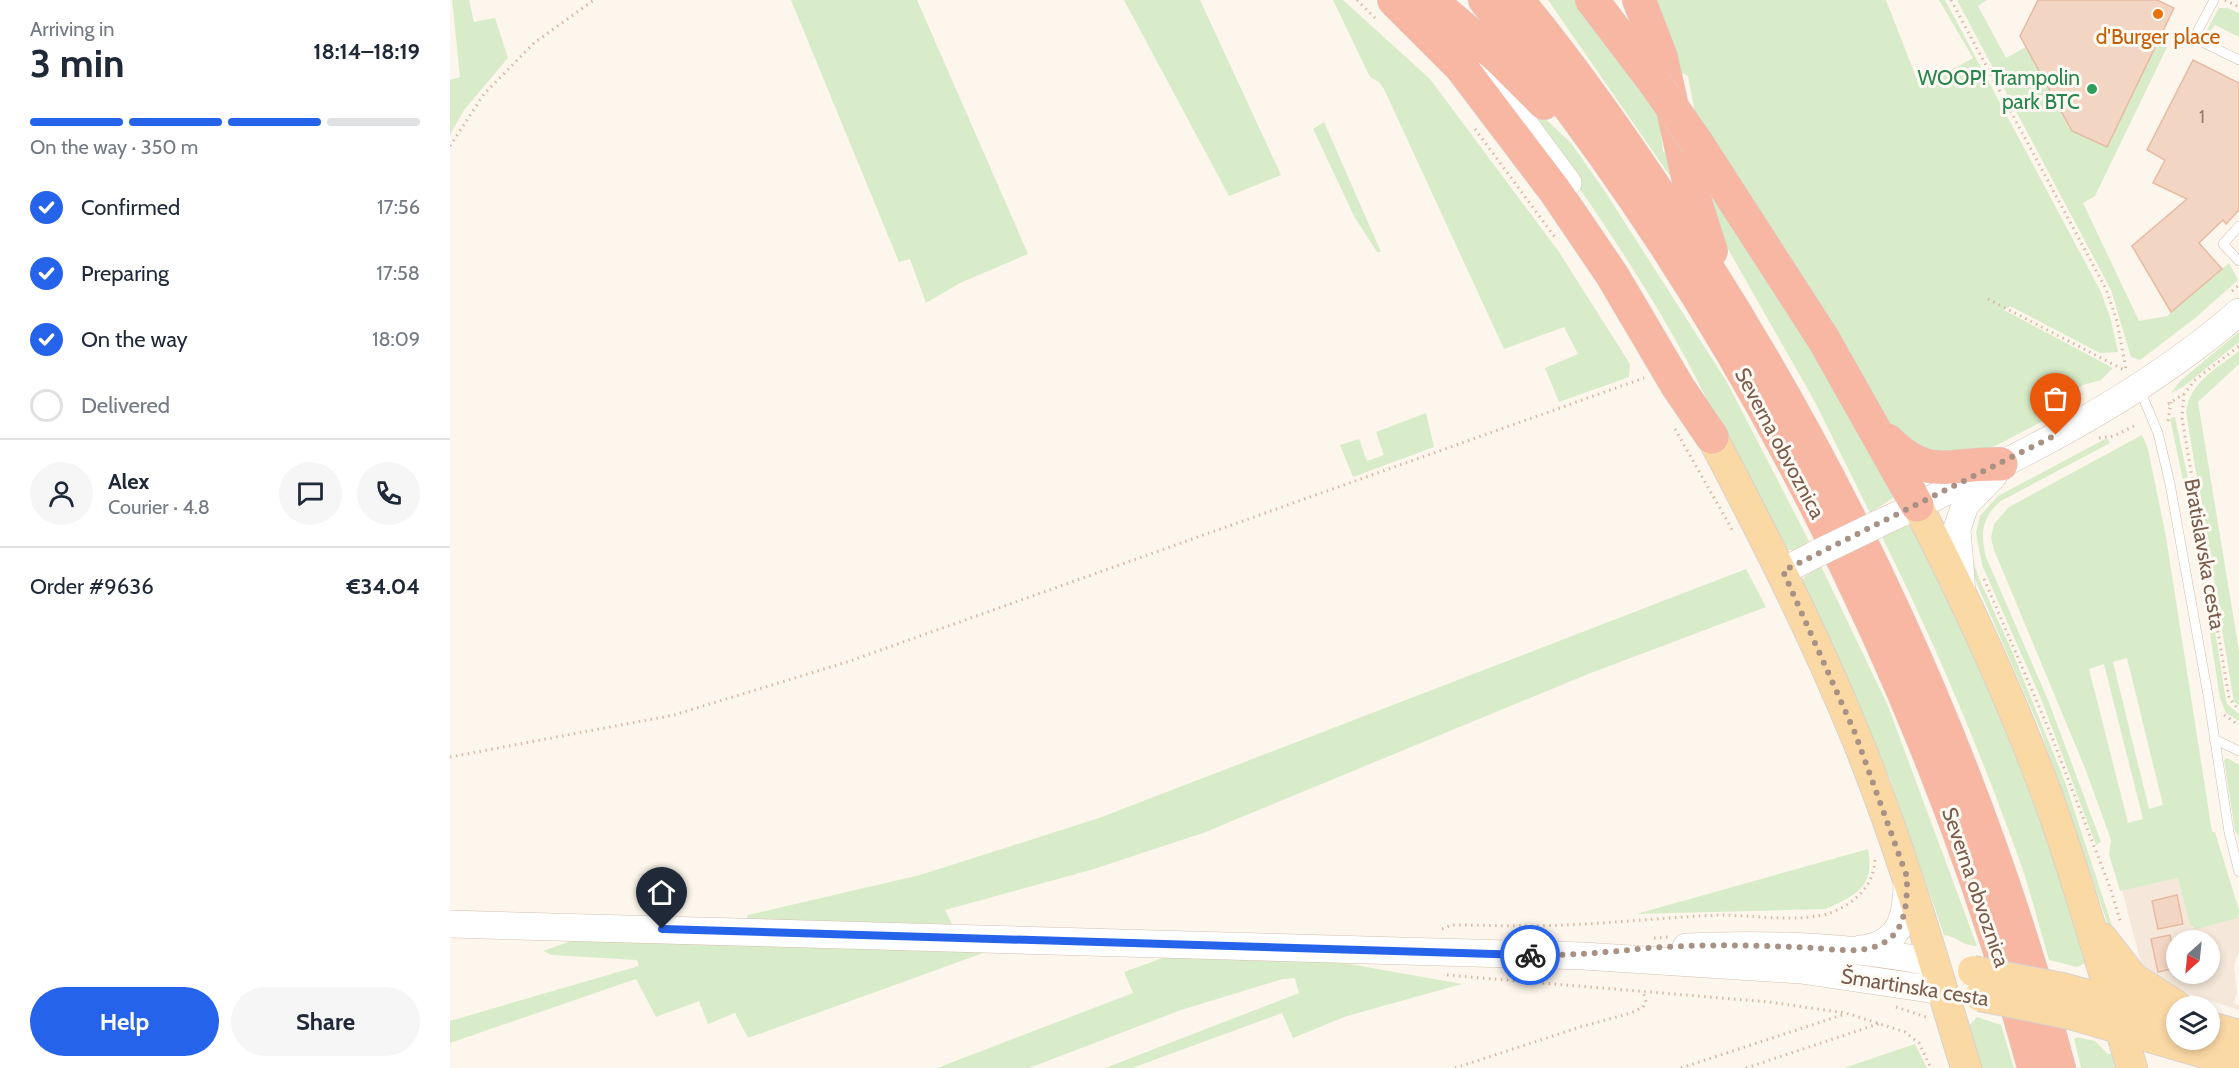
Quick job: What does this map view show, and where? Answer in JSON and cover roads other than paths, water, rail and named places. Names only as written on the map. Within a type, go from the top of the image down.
[{"type":"highway","points":[[1430,0],[1500,60],[1555,114],[1648,221]]},
{"type":"highway","name":"Severna obvoznica","points":[[1485,0],[1572,112],[1648,221],[1740,370],[1807,491],[1861,598],[1914,718],[1995,938],[2034,1068]]},
{"type":"highway","name":"Severna obvoznica","points":[[1517,0],[1629,149],[1731,306],[1798,421],[1846,512],[1931,698],[2000,877],[2059,1068]]},
{"type":"highway","points":[[1592,0],[1655,83],[1779,267],[1878,431],[1917,505]]},
{"type":"highway","points":[[1639,0],[1661,57],[1702,228],[1731,306]]},
{"type":"highway","points":[[1387,12],[1461,67],[1555,191],[1612,275],[1678,387],[1712,437]]},
{"type":"highway","points":[[1878,431],[1902,454],[1925,466],[1951,469],[1973,463],[2001,464]]},
{"type":"main road","points":[[1419,0],[1486,72],[1592,216],[1691,383],[1712,437],[1783,571],[1855,733],[1907,877],[1966,1068]]},
{"type":"main road","points":[[1783,571],[2001,464],[2110,406],[2133,380],[2239,312]]},
{"type":"main road","points":[[1962,594],[1956,529],[1959,519],[1965,505],[1988,484],[2001,464]]},
{"type":"main road","points":[[1917,505],[1962,594],[2034,761],[2089,922],[2132,1068]]},
{"type":"main road","points":[[1857,950],[1880,945],[1894,935],[1903,919],[1907,901],[1907,877]]},
{"type":"main road","points":[[2089,922],[2126,971],[2149,990],[2166,1000]]},
{"type":"main road","name":"Šmartinska cesta","points":[[450,924],[1583,956],[1801,970],[1943,991],[1977,984]]},
{"type":"main road","name":"Šmartinska cesta","points":[[1583,956],[1649,948],[1723,945],[1857,950],[1934,963],[1977,984],[2066,1001],[2226,1040]]},
{"type":"main road","name":"Šmartinska cesta","points":[[2117,1015],[2166,1018]]},
{"type":"main road","points":[[2179,1068],[2204,1061],[2226,1040]]},
{"type":"lane","points":[[2214,0],[2194,38],[2239,60]]},
{"type":"lane","points":[[2239,226],[2223,244],[2239,261]]},
{"type":"lane","points":[[2133,380],[2158,433],[2170,484],[2239,868]]},
{"type":"lane","points":[[2214,739],[2239,751]]},
{"type":"place","name":"d'Burger place","points":[[2158,14]]},
{"type":"place","name":"WOOP! Trampolin park BTC","points":[[2092,89]]}]
